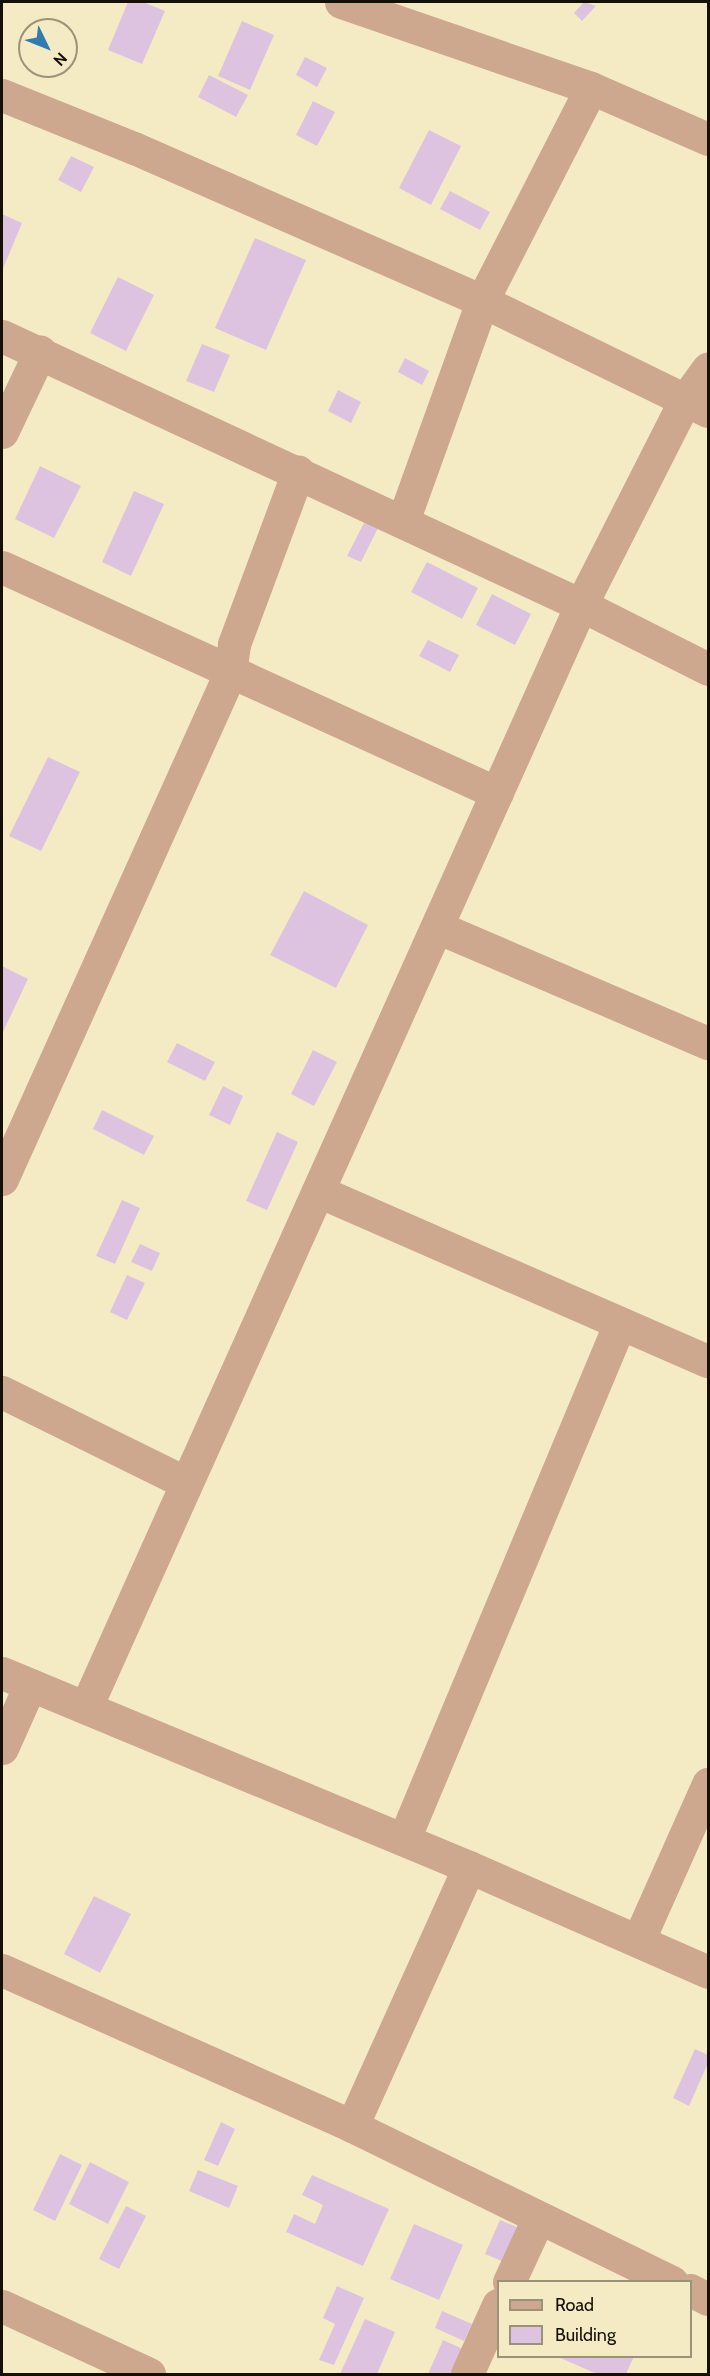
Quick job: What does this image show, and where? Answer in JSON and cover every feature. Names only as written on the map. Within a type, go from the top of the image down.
[{"type":"street","points":[[341,2],[591,88],[708,139]]},
{"type":"street","points":[[403,521],[482,301],[591,88]]},
{"type":"street","points":[[2,95],[134,148],[482,301],[697,406]]},
{"type":"street","points":[[2,336],[403,521],[581,605],[708,669]]},
{"type":"street","points":[[2,432],[40,352]]},
{"type":"street","points":[[86,1707],[581,605],[697,406],[708,368]]},
{"type":"street","points":[[2,1179],[230,673],[234,644],[298,472]]},
{"type":"street","points":[[2,567],[497,793]]},
{"type":"street","points":[[437,927],[708,1043]]},
{"type":"street","points":[[318,1191],[708,1361]]},
{"type":"street","points":[[404,1839],[620,1323]]},
{"type":"street","points":[[2,1392],[186,1483]]},
{"type":"street","points":[[2,1748],[16,1679],[404,1839],[639,1939],[708,1972]]},
{"type":"street","points":[[639,1939],[708,1784]]},
{"type":"street","points":[[352,2126],[470,1867]]},
{"type":"street","points":[[2,1970],[352,2126],[668,2280]]},
{"type":"street","points":[[510,2280],[537,2218]]},
{"type":"street","points":[[692,2291],[708,2299]]},
{"type":"street","points":[[2,2306],[112,2367],[149,2374]]},
{"type":"street","points":[[467,2374],[497,2307]]},
{"type":"building","points":[[128,2],[143,2],[165,11],[142,64],[108,50]]},
{"type":"building","points":[[584,2],[596,6],[582,21],[574,13]]},
{"type":"building","points":[[242,21],[274,35],[250,90],[218,76]]},
{"type":"building","points":[[305,57],[327,68],[317,87],[296,75]]},
{"type":"building","points":[[209,75],[248,95],[236,117],[198,97]]},
{"type":"building","points":[[313,101],[335,112],[317,146],[296,135]]},
{"type":"building","points":[[429,130],[461,146],[431,205],[399,188]]},
{"type":"building","points":[[71,156],[94,167],[81,192],[58,180]]},
{"type":"building","points":[[450,191],[490,212],[480,230],[440,209]]},
{"type":"building","points":[[2,214],[22,223],[2,271]]},
{"type":"building","points":[[255,238],[306,260],[266,350],[215,328]]},
{"type":"building","points":[[118,277],[154,295],[126,351],[90,333]]},
{"type":"building","points":[[202,344],[230,355],[214,392],[186,381]]},
{"type":"building","points":[[405,358],[429,371],[422,385],[398,372]]},
{"type":"building","points":[[338,390],[361,402],[351,423],[328,411]]},
{"type":"building","points":[[40,466],[81,486],[54,538],[15,519]]},
{"type":"building","points":[[134,491],[164,504],[131,576],[102,562]]},
{"type":"building","points":[[367,517],[380,524],[361,562],[347,556]]},
{"type":"building","points":[[427,562],[478,588],[462,619],[411,592]]},
{"type":"building","points":[[492,594],[531,614],[515,645],[476,625]]},
{"type":"building","points":[[428,640],[459,655],[450,672],[419,656]]},
{"type":"building","points":[[48,757],[80,772],[41,851],[9,836]]},
{"type":"building","points":[[304,891],[368,925],[336,988],[270,955]]},
{"type":"building","points":[[2,966],[28,979],[2,1034]]},
{"type":"building","points":[[177,1043],[215,1062],[205,1081],[167,1062]]},
{"type":"building","points":[[313,1050],[337,1062],[314,1106],[291,1094]]},
{"type":"building","points":[[223,1086],[243,1096],[230,1125],[209,1115]]},
{"type":"building","points":[[102,1110],[154,1136],[144,1155],[93,1129]]},
{"type":"building","points":[[277,1132],[298,1142],[267,1210],[246,1201]]},
{"type":"building","points":[[122,1200],[140,1208],[115,1264],[96,1256]]},
{"type":"building","points":[[140,1244],[160,1253],[152,1271],[131,1262]]},
{"type":"building","points":[[127,1275],[145,1283],[127,1320],[110,1312]]},
{"type":"building","points":[[94,1896],[131,1914],[100,1973],[64,1954]]},
{"type":"building","points":[[695,2049],[708,2055],[708,2063],[689,2106],[673,2098]]},
{"type":"building","points":[[221,2122],[235,2129],[218,2166],[204,2160]]},
{"type":"building","points":[[60,2154],[82,2165],[55,2221],[33,2210]]},
{"type":"building","points":[[90,2162],[129,2182],[108,2224],[69,2204]]},
{"type":"building","points":[[198,2170],[238,2186],[229,2208],[189,2191]]},
{"type":"building","points":[[312,2175],[389,2209],[363,2266],[286,2232],[294,2214],[315,2224],[323,2205],[302,2195]]},
{"type":"building","points":[[126,2206],[146,2216],[119,2269],[99,2259]]},
{"type":"building","points":[[500,2220],[519,2228],[504,2262],[485,2254]]},
{"type":"building","points":[[414,2224],[463,2245],[439,2300],[390,2279]]},
{"type":"building","points":[[337,2286],[364,2298],[334,2365],[319,2360],[335,2324],[323,2318]]},
{"type":"building","points":[[442,2311],[472,2324],[464,2341],[435,2328]]},
{"type":"building","points":[[365,2319],[395,2332],[377,2374],[340,2374]]},
{"type":"building","points":[[443,2340],[463,2349],[452,2374],[428,2374]]},
{"type":"building","points":[[561,2358],[633,2358],[626,2374],[597,2374]]}]
